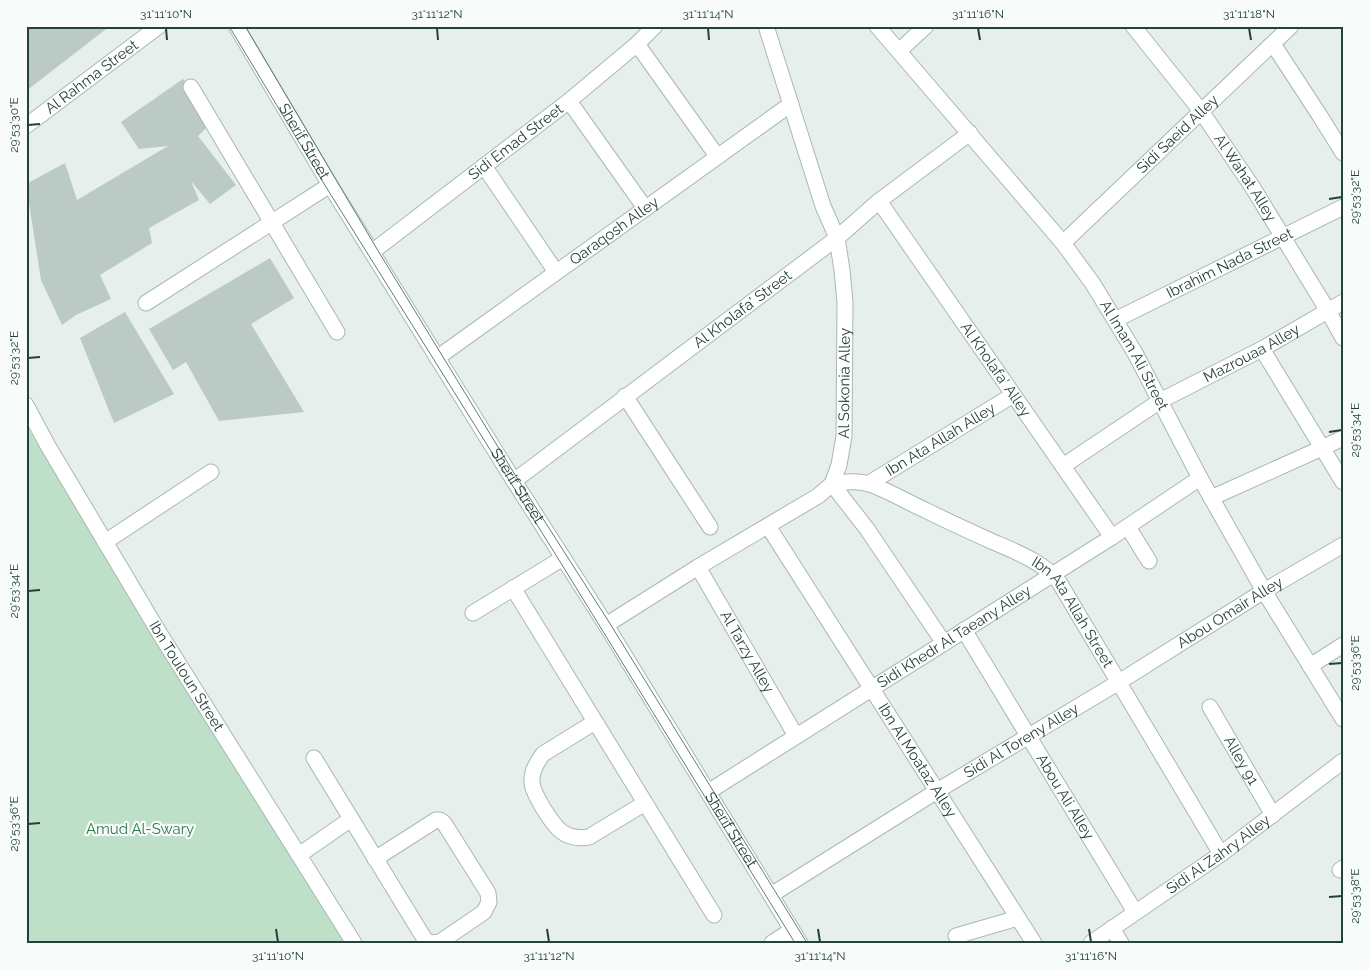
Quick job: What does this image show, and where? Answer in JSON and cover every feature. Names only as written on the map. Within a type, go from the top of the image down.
[{"type":"street","name":"Al Rahma Street","points":[[26,126],[159,26]]},
{"type":"street","name":"Sherif Street","points":[[236,26],[330,185],[606,625],[796,936]]},
{"type":"street","name":"Sidi Emad Street","points":[[372,252],[569,101],[637,44],[655,26]]},
{"type":"street","name":"Al Sokonia Alley","points":[[766,26],[823,206],[837,238],[842,270],[845,302],[844,436],[839,465],[832,484]]},
{"type":"street","name":"Al Imam Ali Street","points":[[877,26],[1063,243],[1082,269],[1116,320],[1135,353],[1200,478],[1264,591],[1343,719]]},
{"type":"street","points":[[899,51],[926,26]]},
{"type":"street","name":"Al Wahat Alley","points":[[1133,26],[1202,111],[1253,188],[1343,338]]},
{"type":"street","name":"Sidi Saeid Alley","points":[[1063,243],[1291,26]]},
{"type":"street","points":[[637,44],[717,156]]},
{"type":"street","points":[[1273,44],[1343,153]]},
{"type":"street","points":[[191,87],[337,332]]},
{"type":"street","points":[[569,101],[645,208]]},
{"type":"street","name":"Qaraqosh Alley","points":[[437,358],[791,104]]},
{"type":"street","name":"Al Kholafa' Street","points":[[514,480],[837,238],[879,201],[970,133]]},
{"type":"street","points":[[484,166],[556,272]]},
{"type":"street","points":[[146,303],[330,185]]},
{"type":"street","name":"Al Kholafa' Alley","points":[[879,201],[1112,537]]},
{"type":"street","name":"Ibrahim Nada Street","points":[[1116,320],[1343,207]]},
{"type":"street","name":"Mazrouaa Alley","points":[[1063,466],[1160,401],[1262,349],[1343,302]]},
{"type":"street","points":[[1262,349],[1343,482]]},
{"type":"street","name":"Ibn Ata Allah Alley","points":[[868,484],[1014,395]]},
{"type":"street","points":[[625,396],[710,527]]},
{"type":"street","name":"Ibn Touloun Street","points":[[26,406],[160,634],[354,943]]},
{"type":"street","points":[[1212,498],[1343,438]]},
{"type":"street","points":[[105,542],[211,472]]},
{"type":"street","name":"Sidi Khedr Al Taeany Alley","points":[[708,792],[1128,527],[1200,478]]},
{"type":"street","name":"Ibn Ata Allah Street","points":[[832,484],[850,481],[868,484],[887,491],[923,510],[1008,548],[1053,574],[1222,854]]},
{"type":"street","points":[[606,625],[698,567],[818,496],[832,484],[866,529],[944,643]]},
{"type":"street","name":"Ibn Al Moataz Alley","points":[[768,526],[1034,943]]},
{"type":"street","points":[[1128,527],[1149,561]]},
{"type":"street","name":"Abou Omair Alley","points":[[1119,682],[1264,591],[1343,545]]},
{"type":"street","points":[[473,614],[563,558]]},
{"type":"street","name":"Al Tarzy Alley","points":[[698,567],[796,736]]},
{"type":"street","points":[[513,588],[714,915]]},
{"type":"street","name":"Abou Ali Alley","points":[[964,630],[1135,912]]},
{"type":"street","points":[[1310,666],[1343,645]]},
{"type":"street","name":"Sidi Al Toreny Alley","points":[[771,895],[937,791],[1119,682]]},
{"type":"street","name":"Alley 91","points":[[1210,707],[1273,815]]},
{"type":"street","points":[[595,722],[542,754],[533,771],[532,782],[534,792],[554,825],[565,834],[581,838],[589,836],[645,803]]},
{"type":"street","points":[[314,758],[375,859],[424,938],[430,943],[440,942],[484,912],[489,902],[488,893],[444,823],[440,820],[436,820],[375,859]]},
{"type":"street","name":"Sidi Al Zahry Alley","points":[[1091,943],[1222,854],[1343,761]]},
{"type":"street","points":[[299,855],[351,819]]},
{"type":"street","points":[[956,936],[1018,918]]},
{"type":"street","points":[[1112,928],[1121,943]]},
{"type":"street","points":[[772,943],[796,936]]},
{"type":"green space","name":"Amud Al-Swary","points":[[26,425],[345,943],[26,943]]},
{"type":"building","points":[[26,26],[110,26],[26,91]]},
{"type":"building","points":[[183,79],[191,87],[212,122],[198,136],[236,185],[210,204],[191,181],[199,200],[149,228],[152,243],[100,275],[111,299],[76,315],[62,325],[41,280],[26,184],[65,163],[77,200],[168,146],[139,149],[121,122]]},
{"type":"building","points":[[270,258],[294,298],[251,324],[304,412],[219,421],[186,362],[173,370],[149,329]]},
{"type":"building","points":[[125,312],[174,394],[114,423],[80,338]]},
{"type":"tram line","points":[[229,26],[326,187],[795,943]]},
{"type":"tram line","points":[[245,26],[377,249],[517,478],[609,622],[807,943]]}]
